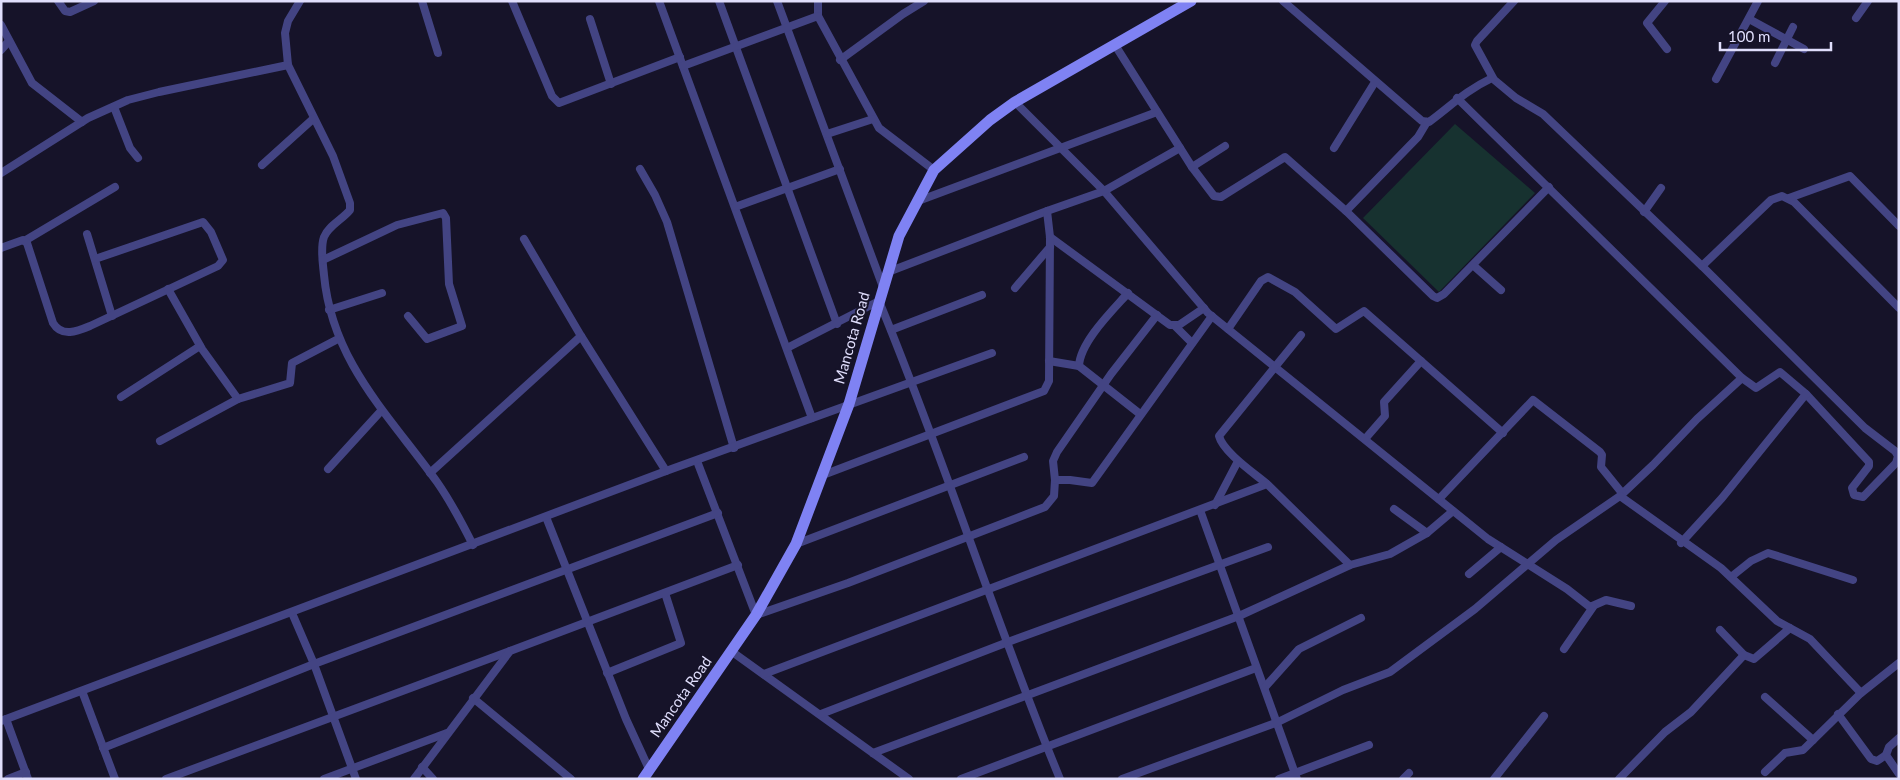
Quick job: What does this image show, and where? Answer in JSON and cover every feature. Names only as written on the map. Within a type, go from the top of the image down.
[{"type":"main road","name":"Mancota Road","points":[[646,774],[756,615],[796,544],[849,404],[899,236],[934,170],[990,120],[1015,102],[1191,1]]},
{"type":"street","points":[[58,1],[65,11],[70,12],[94,1]]},
{"type":"street","points":[[309,1],[300,2],[288,21],[285,33],[288,65],[313,119],[333,156],[350,203],[350,210],[324,237],[323,260],[329,310],[338,339],[381,412],[430,473],[454,509],[473,545]]},
{"type":"street","points":[[422,1],[438,53]]},
{"type":"street","points":[[512,1],[555,100],[566,103],[680,57]]},
{"type":"street","points":[[660,1],[812,418]]},
{"type":"street","points":[[719,1],[837,324]]},
{"type":"street","points":[[777,1],[883,287]]},
{"type":"street","points":[[818,1],[818,16],[873,119],[886,135],[934,170]]},
{"type":"street","points":[[840,60],[924,1]]},
{"type":"street","points":[[1284,1],[1418,119],[1427,122]]},
{"type":"street","points":[[1457,98],[1742,378],[1756,388],[1780,372],[1806,394],[1870,462],[1852,488],[1854,495],[1863,497],[1896,464],[1898,456],[1895,451],[1865,428],[1702,266],[1543,114],[1516,98],[1493,78],[1475,46],[1477,41],[1514,1]]},
{"type":"street","points":[[1665,1],[1647,23],[1667,49]]},
{"type":"street","points":[[1716,79],[1758,1]]},
{"type":"street","points":[[1856,18],[1868,1]]},
{"type":"street","points":[[683,66],[818,16]]},
{"type":"street","points":[[590,19],[612,84]]},
{"type":"street","points":[[1748,19],[1804,49]]},
{"type":"street","points":[[1,25],[32,83],[82,122]]},
{"type":"street","points":[[1775,63],[1793,26]]},
{"type":"street","points":[[1,50],[9,41]]},
{"type":"street","points":[[1115,45],[1192,167],[1212,194],[1218,198],[1285,157],[1437,298],[1474,266],[1549,187]]},
{"type":"street","points":[[1,173],[82,122],[114,107],[159,92],[288,65]]},
{"type":"street","points":[[1346,212],[1418,137],[1427,122],[1457,98],[1493,78]]},
{"type":"street","points":[[1334,148],[1375,82]]},
{"type":"street","points":[[1015,102],[1104,191],[1212,316],[1501,547],[1593,607]]},
{"type":"street","points":[[114,107],[130,148],[138,158]]},
{"type":"street","points":[[918,201],[1157,112]]},
{"type":"street","points":[[262,165],[313,119]]},
{"type":"street","points":[[827,134],[873,119]]},
{"type":"street","points":[[1192,167],[1225,146]]},
{"type":"street","points":[[888,272],[1104,191],[1180,148]]},
{"type":"street","points":[[640,169],[667,222],[734,448]]},
{"type":"street","points":[[735,207],[840,169]]},
{"type":"street","points":[[1789,198],[1850,176],[1899,226]]},
{"type":"street","points":[[1,248],[26,240],[115,187]]},
{"type":"street","points":[[1644,212],[1661,188]]},
{"type":"street","points":[[1702,266],[1771,200],[1782,196],[1789,198],[1899,308]]},
{"type":"street","points":[[823,475],[1044,391],[1049,381],[1050,237],[1047,211]]},
{"type":"street","points":[[323,260],[397,226],[443,213],[446,218],[449,284],[462,326],[427,339],[408,316]]},
{"type":"street","points":[[26,240],[53,323],[59,331],[72,332],[80,330],[112,316],[222,263],[223,256],[206,223],[182,228],[95,259]]},
{"type":"street","points":[[87,234],[112,316]]},
{"type":"street","points":[[1050,237],[1175,326],[1192,343]]},
{"type":"street","points":[[524,239],[581,336],[666,472]]},
{"type":"street","points":[[1015,288],[1050,247]]},
{"type":"street","points":[[1474,266],[1501,290]]},
{"type":"street","points":[[1228,329],[1261,281],[1271,278],[1295,292],[1336,329],[1361,312],[1368,312],[1503,433]]},
{"type":"street","points":[[168,289],[200,346],[238,399]]},
{"type":"street","points":[[329,310],[382,293]]},
{"type":"street","points":[[1079,366],[1084,349],[1092,337],[1128,293]]},
{"type":"street","points":[[891,330],[982,295]]},
{"type":"street","points":[[787,348],[879,301],[912,381],[1026,694],[1060,779]]},
{"type":"street","points":[[1175,326],[1204,308]]},
{"type":"street","points":[[697,460],[756,615],[1048,504],[1054,496],[1053,461],[1057,452],[1102,386],[1158,315]]},
{"type":"street","points":[[1055,480],[1092,483],[1212,316]]},
{"type":"street","points":[[1301,335],[1219,436],[1221,442],[1238,461],[1267,484],[1350,566]]},
{"type":"street","points":[[430,473],[581,336]]},
{"type":"street","points":[[160,440],[238,399],[290,382],[292,363],[338,339]]},
{"type":"street","points":[[122,396],[200,346]]},
{"type":"street","points":[[8,779],[27,775],[4,720],[697,460],[992,353]]},
{"type":"street","points":[[1049,361],[1079,366],[1140,414]]},
{"type":"street","points":[[1365,439],[1385,416],[1384,402],[1421,361]]},
{"type":"street","points":[[1122,779],[1278,722],[1343,690],[1390,672],[1528,565],[1556,540],[1621,495],[1742,378]]},
{"type":"street","points":[[1682,542],[1722,498],[1806,394]]},
{"type":"street","points":[[1439,499],[1503,433],[1530,402],[1537,401],[1600,452],[1601,467],[1621,495],[1731,577],[1765,610],[1790,628],[1810,639],[1861,693]]},
{"type":"street","points":[[328,469],[381,412]]},
{"type":"street","points":[[796,544],[1024,457]]},
{"type":"street","points":[[1215,505],[1238,461]]},
{"type":"street","points":[[764,674],[989,591],[1096,547],[1215,505],[1267,484]]},
{"type":"street","points":[[1200,510],[1296,776]]},
{"type":"street","points":[[1394,510],[1427,533]]},
{"type":"street","points":[[874,753],[1026,694],[1239,616],[1350,566],[1390,554],[1427,533],[1454,511]]},
{"type":"street","points":[[103,748],[314,664],[718,513]]},
{"type":"street","points":[[546,517],[646,774]]},
{"type":"street","points":[[821,714],[1008,642],[1268,547]]},
{"type":"street","points":[[1469,574],[1501,547]]},
{"type":"street","points":[[1731,577],[1751,561],[1768,553],[1853,580]]},
{"type":"street","points":[[166,779],[738,565]]},
{"type":"street","points":[[607,673],[681,643],[665,593]]},
{"type":"street","points":[[1564,649],[1593,607],[1606,600],[1632,606]]},
{"type":"street","points":[[292,612],[314,664],[356,779]]},
{"type":"street","points":[[1265,687],[1299,649],[1361,618]]},
{"type":"street","points":[[1720,630],[1744,655],[1754,659],[1790,628]]},
{"type":"street","points":[[414,779],[446,733],[510,650]]},
{"type":"street","points":[[731,651],[909,779]]},
{"type":"street","points":[[1619,779],[1665,732],[1691,712],[1744,655]]},
{"type":"street","points":[[1766,772],[1785,753],[1803,750],[1861,693],[1899,663]]},
{"type":"street","points":[[961,779],[1256,668]]},
{"type":"street","points":[[82,691],[115,779]]},
{"type":"street","points":[[1764,697],[1812,740]]},
{"type":"street","points":[[473,698],[571,779]]},
{"type":"street","points":[[1838,714],[1871,760],[1878,761],[1886,755],[1889,747],[1899,738]]},
{"type":"street","points":[[1494,779],[1544,716]]},
{"type":"street","points":[[324,779],[446,733]]},
{"type":"street","points":[[1280,779],[1296,776],[1369,745]]},
{"type":"street","points":[[1886,755],[1899,774]]},
{"type":"street","points":[[422,767],[433,779]]},
{"type":"green space","points":[[1455,124],[1535,193],[1439,292],[1363,218]]}]
